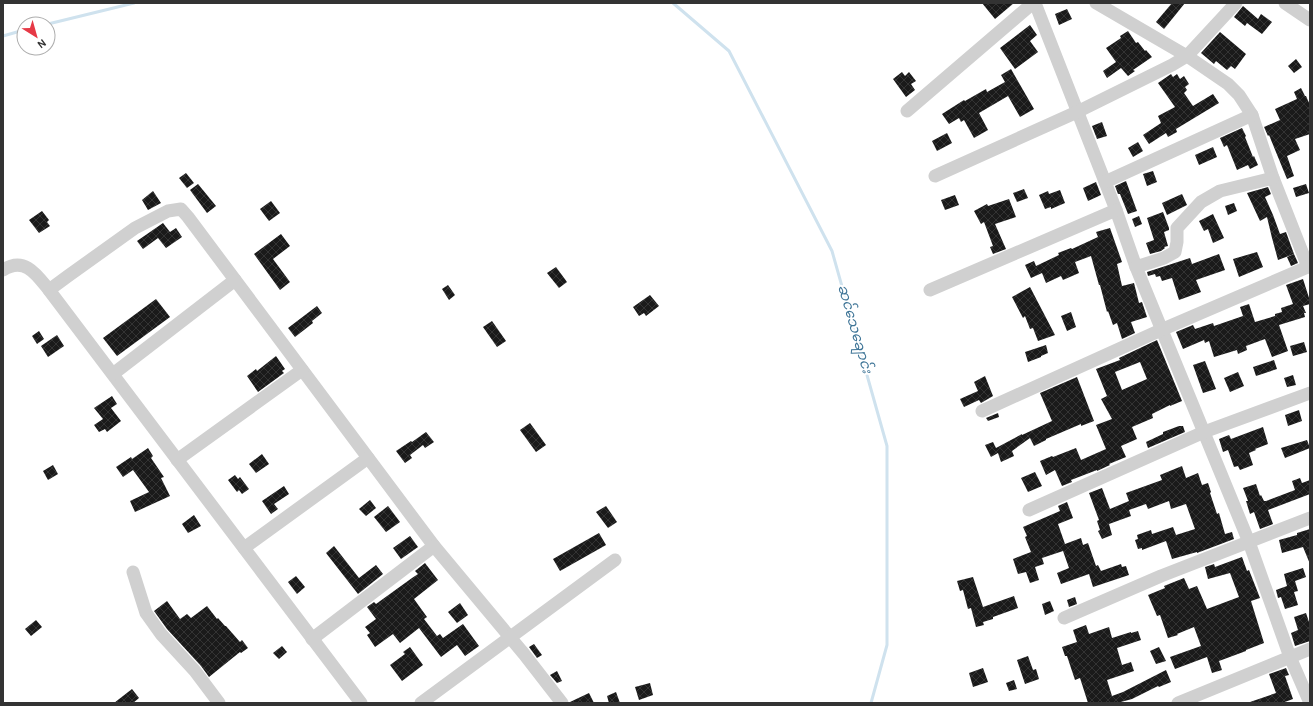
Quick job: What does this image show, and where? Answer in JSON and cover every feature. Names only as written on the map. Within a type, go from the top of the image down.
[{"type":"street","points":[[907,111],[1034,3],[1116,210],[1136,267],[1161,330],[1249,542],[1290,657],[1310,703]]},
{"type":"street","points":[[982,411],[1161,330],[1309,267],[1272,178],[1252,116],[1239,95],[1228,84],[1187,56],[1096,3]]},
{"type":"street","points":[[935,176],[1077,112],[1147,78],[1187,56],[1236,3]]},
{"type":"street","points":[[1285,3],[1310,20]]},
{"type":"street","points":[[1105,182],[1252,116]]},
{"type":"street","points":[[1136,267],[1164,258],[1175,252],[1177,228],[1201,202],[1220,190],[1272,178]]},
{"type":"street","points":[[49,290],[135,228],[168,211],[181,209],[434,546],[562,703]]},
{"type":"street","points":[[930,290],[1116,210]]},
{"type":"street","points":[[3,270],[9,266],[23,266],[32,269],[361,703]]},
{"type":"street","points":[[113,374],[235,280]]},
{"type":"street","points":[[177,460],[302,370]]},
{"type":"street","points":[[1029,510],[1204,432],[1310,393]]},
{"type":"street","points":[[244,548],[368,458]]},
{"type":"street","points":[[1064,618],[1161,576],[1310,518]]},
{"type":"street","points":[[312,639],[434,546]]},
{"type":"street","points":[[421,703],[614,560]]},
{"type":"street","points":[[133,572],[146,614],[161,634],[195,671],[219,703]]},
{"type":"street","points":[[1178,703],[1310,650]]},
{"type":"building","points":[[982,3],[1014,3],[995,19]]},
{"type":"building","points":[[1172,3],[1185,3],[1164,29],[1156,22]]},
{"type":"building","points":[[1243,6],[1258,19],[1261,14],[1272,22],[1262,34],[1247,23],[1245,26],[1234,17]]},
{"type":"building","points":[[1067,9],[1072,19],[1059,25],[1055,14]]},
{"type":"building","points":[[1030,25],[1037,35],[1030,41],[1038,52],[1015,69],[1000,48]]},
{"type":"building","points":[[1128,31],[1136,43],[1138,42],[1152,57],[1133,70],[1135,71],[1128,76],[1121,68],[1107,78],[1103,71],[1116,62],[1106,48],[1121,38],[1120,36]]},
{"type":"building","points":[[1220,32],[1246,54],[1235,69],[1231,66],[1227,70],[1216,61],[1214,64],[1201,53]]},
{"type":"building","points":[[1296,59],[1302,67],[1294,73],[1288,66]]},
{"type":"building","points":[[1011,69],[1034,109],[1020,117],[1008,96],[979,113],[988,130],[974,138],[964,120],[961,122],[959,118],[949,124],[942,114],[964,100],[965,101],[986,89],[987,92],[1005,82],[1001,75]]},
{"type":"building","points":[[902,72],[905,76],[909,72],[916,81],[911,84],[915,90],[906,97],[893,79]]},
{"type":"building","points":[[1171,74],[1173,77],[1177,74],[1180,79],[1184,76],[1189,84],[1185,87],[1187,90],[1184,93],[1193,106],[1213,94],[1219,103],[1176,129],[1177,132],[1168,137],[1166,133],[1149,144],[1143,135],[1161,123],[1158,116],[1175,107],[1158,83]]},
{"type":"building","points":[[1301,88],[1310,105],[1310,134],[1295,139],[1300,150],[1287,156],[1294,176],[1287,179],[1269,135],[1268,136],[1264,127],[1280,120],[1275,109],[1297,99],[1294,92]]},
{"type":"building","points":[[1102,122],[1107,136],[1097,139],[1092,126]]},
{"type":"building","points":[[1242,128],[1253,157],[1254,156],[1258,165],[1250,169],[1248,165],[1237,170],[1227,145],[1224,147],[1220,138]]},
{"type":"building","points":[[947,133],[952,143],[937,151],[932,141]]},
{"type":"building","points":[[1138,142],[1143,151],[1133,157],[1128,148]]},
{"type":"building","points":[[1213,147],[1217,157],[1199,165],[1195,155]]},
{"type":"building","points":[[1153,171],[1157,182],[1147,186],[1143,174]]},
{"type":"building","points":[[186,173],[194,183],[187,188],[179,178]]},
{"type":"building","points":[[1126,181],[1137,211],[1128,214],[1115,186]]},
{"type":"building","points":[[1096,182],[1101,195],[1088,201],[1083,188]]},
{"type":"building","points":[[198,184],[216,206],[207,213],[190,190]]},
{"type":"building","points":[[1306,184],[1309,193],[1296,197],[1293,188]]},
{"type":"building","points":[[1268,187],[1271,194],[1265,197],[1280,234],[1286,232],[1294,254],[1278,260],[1267,217],[1260,221],[1247,193]]},
{"type":"building","points":[[1024,189],[1028,198],[1017,202],[1013,193]]},
{"type":"building","points":[[1060,190],[1065,203],[1051,209],[1051,207],[1045,209],[1039,195],[1048,191],[1049,194]]},
{"type":"building","points":[[153,191],[161,203],[148,210],[142,200]]},
{"type":"building","points":[[1182,194],[1187,205],[1167,215],[1162,203]]},
{"type":"building","points":[[955,195],[959,205],[945,210],[941,200]]},
{"type":"building","points":[[1009,199],[1016,217],[995,224],[1006,249],[993,254],[990,247],[993,246],[984,222],[981,224],[974,211],[987,204],[988,206]]},
{"type":"building","points":[[271,201],[280,213],[269,221],[260,209]]},
{"type":"building","points":[[1234,203],[1237,211],[1228,215],[1225,206]]},
{"type":"building","points":[[42,211],[49,220],[47,222],[50,226],[39,233],[29,220]]},
{"type":"building","points":[[1163,212],[1169,228],[1169,230],[1164,232],[1168,246],[1164,247],[1165,248],[1161,251],[1150,254],[1146,243],[1154,240],[1147,218]]},
{"type":"building","points":[[1213,214],[1224,238],[1213,243],[1208,229],[1204,231],[1199,221]]},
{"type":"building","points":[[1139,216],[1142,224],[1135,227],[1132,219]]},
{"type":"building","points":[[163,223],[170,232],[176,228],[182,237],[166,248],[158,238],[143,249],[137,241]]},
{"type":"building","points":[[1110,228],[1122,262],[1117,264],[1122,286],[1134,283],[1139,303],[1142,302],[1147,317],[1131,322],[1135,333],[1122,339],[1117,323],[1113,325],[1108,311],[1107,312],[1091,256],[1075,262],[1079,273],[1063,280],[1061,276],[1046,283],[1042,273],[1031,278],[1025,265],[1034,261],[1036,266],[1059,255],[1058,253],[1071,248],[1072,249],[1098,237],[1096,232]]},
{"type":"building","points":[[281,234],[290,246],[273,259],[290,282],[280,290],[254,254]]},
{"type":"building","points":[[1257,252],[1263,267],[1239,277],[1233,259]]},
{"type":"building","points":[[1219,254],[1225,270],[1196,280],[1201,292],[1179,300],[1172,278],[1162,281],[1160,276],[1156,277],[1155,274],[1148,276],[1147,272],[1190,258],[1192,264]]},
{"type":"building","points":[[1294,254],[1298,263],[1291,266],[1287,257]]},
{"type":"building","points":[[556,267],[567,282],[559,288],[547,273]]},
{"type":"building","points":[[1303,279],[1310,301],[1310,304],[1303,306],[1306,313],[1304,313],[1305,317],[1279,325],[1288,351],[1272,357],[1265,339],[1246,346],[1247,350],[1238,354],[1237,350],[1214,357],[1209,341],[1205,343],[1204,340],[1183,349],[1176,332],[1193,325],[1195,329],[1213,323],[1214,326],[1243,316],[1240,307],[1249,304],[1255,322],[1275,316],[1275,314],[1282,312],[1281,308],[1293,304],[1286,285]]},
{"type":"building","points":[[448,285],[455,295],[449,300],[442,289]]},
{"type":"building","points":[[1030,287],[1055,335],[1038,341],[1033,328],[1030,329],[1025,316],[1023,318],[1012,297]]},
{"type":"building","points":[[650,295],[659,306],[646,316],[644,313],[639,316],[633,307]]},
{"type":"building","points":[[156,299],[170,317],[117,356],[103,338]]},
{"type":"building","points":[[317,306],[322,313],[312,321],[313,323],[295,337],[288,328]]},
{"type":"building","points":[[1071,312],[1076,327],[1067,331],[1061,316]]},
{"type":"building","points":[[492,321],[506,341],[497,347],[483,327]]},
{"type":"building","points":[[39,331],[44,339],[37,344],[32,336]]},
{"type":"building","points":[[57,335],[64,346],[48,357],[41,346]]},
{"type":"building","points":[[1157,340],[1182,401],[1152,414],[1153,418],[1132,427],[1137,439],[1121,446],[1126,457],[1097,471],[1071,480],[1072,482],[1062,486],[1055,470],[1046,475],[1040,461],[1076,448],[1081,460],[1106,449],[1096,425],[1112,419],[1101,399],[1107,396],[1096,369],[1120,360],[1119,358]],"holes":[[[1140,362],[1147,379],[1122,390],[1115,372]]]},
{"type":"building","points":[[1304,342],[1307,352],[1293,356],[1290,346]]},
{"type":"building","points":[[1046,345],[1048,353],[1028,362],[1025,352]]},
{"type":"building","points":[[276,356],[285,369],[282,371],[284,373],[258,392],[247,376],[256,369],[257,371]]},
{"type":"building","points":[[1274,360],[1277,369],[1256,376],[1253,367]]},
{"type":"building","points":[[1205,361],[1216,389],[1203,393],[1193,365]]},
{"type":"building","points":[[1238,372],[1244,386],[1230,392],[1224,378]]},
{"type":"building","points":[[1293,375],[1296,385],[1287,387],[1284,378]]},
{"type":"building","points":[[985,376],[993,396],[981,403],[979,400],[964,407],[960,399],[978,391],[974,382]]},
{"type":"building","points":[[1077,377],[1094,421],[1081,426],[1081,424],[1046,439],[1034,446],[1030,438],[1012,451],[1014,456],[1001,462],[998,453],[991,457],[985,445],[993,442],[996,448],[1022,434],[1052,421],[1040,393]]},
{"type":"building","points":[[112,396],[117,404],[111,408],[121,421],[107,432],[105,429],[99,432],[94,425],[103,419],[94,408]]},
{"type":"building","points":[[1299,410],[1302,421],[1288,426],[1285,415]]},
{"type":"building","points":[[998,413],[999,417],[988,421],[986,418]]},
{"type":"building","points":[[530,423],[546,445],[536,452],[520,430]]},
{"type":"building","points":[[1183,426],[1185,432],[1148,448],[1146,442],[1163,434],[1163,432]]},
{"type":"building","points":[[1263,427],[1268,444],[1249,453],[1253,465],[1240,470],[1238,466],[1234,467],[1228,450],[1223,452],[1219,439],[1229,435],[1231,439]]},
{"type":"building","points":[[426,432],[434,442],[425,448],[423,445],[410,455],[412,458],[405,463],[396,451]]},
{"type":"building","points":[[1307,440],[1310,448],[1285,458],[1281,448]]},
{"type":"building","points":[[148,448],[153,456],[151,458],[164,477],[161,478],[170,496],[135,512],[130,501],[149,492],[133,470],[123,477],[116,467],[131,457],[132,459]]},
{"type":"building","points":[[262,454],[269,464],[256,473],[249,464]]},
{"type":"building","points":[[53,465],[58,474],[48,480],[43,471]]},
{"type":"building","points":[[1182,466],[1186,478],[1198,473],[1202,485],[1208,483],[1217,514],[1219,513],[1225,534],[1232,532],[1234,539],[1197,553],[1172,559],[1166,541],[1142,550],[1142,548],[1138,549],[1135,540],[1138,539],[1137,535],[1151,530],[1152,534],[1173,527],[1176,535],[1195,529],[1186,504],[1171,509],[1169,501],[1148,509],[1146,504],[1129,510],[1131,516],[1109,524],[1112,535],[1102,539],[1098,531],[1100,530],[1097,521],[1099,520],[1089,493],[1102,488],[1110,509],[1129,501],[1126,493],[1162,480],[1160,475]]},
{"type":"building","points":[[1035,472],[1042,486],[1028,492],[1021,478]]},
{"type":"building","points":[[235,475],[238,479],[240,477],[249,489],[242,494],[239,490],[237,492],[228,480]]},
{"type":"building","points":[[1300,478],[1302,483],[1310,480],[1310,494],[1268,510],[1273,524],[1260,529],[1254,512],[1250,514],[1246,501],[1248,501],[1243,488],[1256,484],[1260,496],[1261,495],[1264,501],[1266,501],[1295,490],[1292,481]]},
{"type":"building","points":[[284,486],[289,494],[274,504],[278,509],[271,514],[262,501]]},
{"type":"building","points":[[370,500],[376,508],[366,516],[359,509]]},
{"type":"building","points":[[1067,502],[1073,518],[1058,524],[1065,544],[1081,538],[1083,545],[1088,543],[1096,566],[1098,565],[1101,571],[1121,564],[1122,567],[1126,566],[1129,575],[1093,587],[1089,574],[1061,584],[1057,573],[1069,568],[1063,551],[1042,558],[1044,564],[1035,567],[1039,580],[1030,583],[1026,572],[1018,574],[1013,559],[1031,552],[1023,527],[1060,511],[1058,506]]},
{"type":"building","points":[[388,506],[400,522],[386,532],[374,517]]},
{"type":"building","points":[[606,506],[617,522],[608,528],[596,512]]},
{"type":"building","points":[[194,515],[201,526],[188,533],[182,524]]},
{"type":"building","points":[[1310,529],[1310,564],[1303,547],[1282,553],[1279,540],[1297,535],[1297,533]]},
{"type":"building","points":[[599,533],[606,545],[560,571],[553,559]]},
{"type":"building","points":[[410,536],[418,547],[401,559],[393,548]]},
{"type":"building","points":[[334,546],[359,578],[376,565],[383,574],[358,594],[326,553]]},
{"type":"building","points":[[1242,557],[1260,598],[1251,601],[1264,643],[1219,661],[1222,670],[1212,673],[1207,657],[1175,669],[1170,657],[1201,646],[1194,627],[1168,638],[1160,615],[1157,616],[1148,595],[1165,588],[1164,586],[1184,578],[1189,589],[1197,586],[1207,609],[1239,597],[1230,573],[1208,579],[1205,567],[1214,564],[1215,567]]},
{"type":"building","points":[[425,563],[438,580],[414,599],[427,617],[424,619],[437,636],[440,634],[443,638],[463,624],[479,646],[465,656],[457,645],[441,657],[419,628],[400,643],[393,634],[375,647],[367,635],[370,633],[365,627],[376,619],[367,607],[374,602],[376,604],[418,574],[415,571]]},
{"type":"building","points":[[1303,568],[1306,577],[1295,581],[1298,591],[1294,592],[1298,605],[1285,609],[1281,597],[1278,598],[1276,590],[1287,586],[1284,574]]},
{"type":"building","points":[[296,576],[305,587],[297,594],[288,582]]},
{"type":"building","points":[[973,577],[983,607],[1014,596],[1018,608],[993,617],[993,619],[983,622],[984,625],[976,627],[971,608],[968,609],[963,590],[960,591],[957,581]]},
{"type":"building","points":[[1075,597],[1077,604],[1069,607],[1067,600]]},
{"type":"building","points":[[167,601],[180,619],[187,614],[191,618],[207,606],[217,619],[218,618],[240,642],[242,640],[248,648],[241,653],[240,652],[209,677],[201,666],[167,629],[154,611]]},
{"type":"building","points":[[1050,601],[1054,611],[1045,615],[1042,604]]},
{"type":"building","points":[[460,603],[468,615],[457,623],[448,612]]},
{"type":"building","points":[[1306,613],[1310,625],[1310,641],[1295,646],[1291,633],[1298,630],[1294,617]]},
{"type":"building","points":[[36,620],[42,627],[31,636],[25,629]]},
{"type":"building","points":[[1086,625],[1089,634],[1109,627],[1112,638],[1138,631],[1141,640],[1117,648],[1122,665],[1131,662],[1134,671],[1107,680],[1112,696],[1166,670],[1171,682],[1159,687],[1158,686],[1132,699],[1117,703],[1088,703],[1080,678],[1075,680],[1067,656],[1065,656],[1062,647],[1077,642],[1073,630]]},
{"type":"building","points":[[534,644],[542,655],[537,658],[529,647]]},
{"type":"building","points":[[282,646],[287,652],[279,659],[273,653]]},
{"type":"building","points":[[410,647],[423,665],[402,681],[390,665],[405,654],[403,652]]},
{"type":"building","points":[[1159,647],[1166,661],[1156,664],[1150,651]]},
{"type":"building","points":[[1028,656],[1033,670],[1036,669],[1039,679],[1025,684],[1017,660]]},
{"type":"building","points":[[983,668],[988,682],[973,687],[969,673]]},
{"type":"building","points":[[1286,668],[1289,675],[1285,676],[1293,699],[1282,703],[1250,703],[1276,693],[1269,674]]},
{"type":"building","points":[[557,671],[562,681],[557,683],[550,675]]},
{"type":"building","points":[[1014,680],[1017,689],[1009,691],[1006,683]]},
{"type":"building","points":[[650,683],[653,695],[639,700],[635,687]]},
{"type":"building","points":[[132,689],[139,698],[133,703],[114,703]]},
{"type":"building","points":[[616,692],[620,703],[609,703],[607,696]]},
{"type":"building","points":[[589,693],[594,703],[570,703],[570,702]]},
{"type":"waterway","name":"ဆင်သေချောင်း","points":[[56,22],[134,3]]},
{"type":"waterway","name":"ဆင်သေချောင်း","points":[[673,3],[729,51],[832,251],[887,446],[887,645],[871,703]]},
{"type":"waterway","name":"ဆင်သေချောင်း","points":[[3,36],[16,32]]}]
